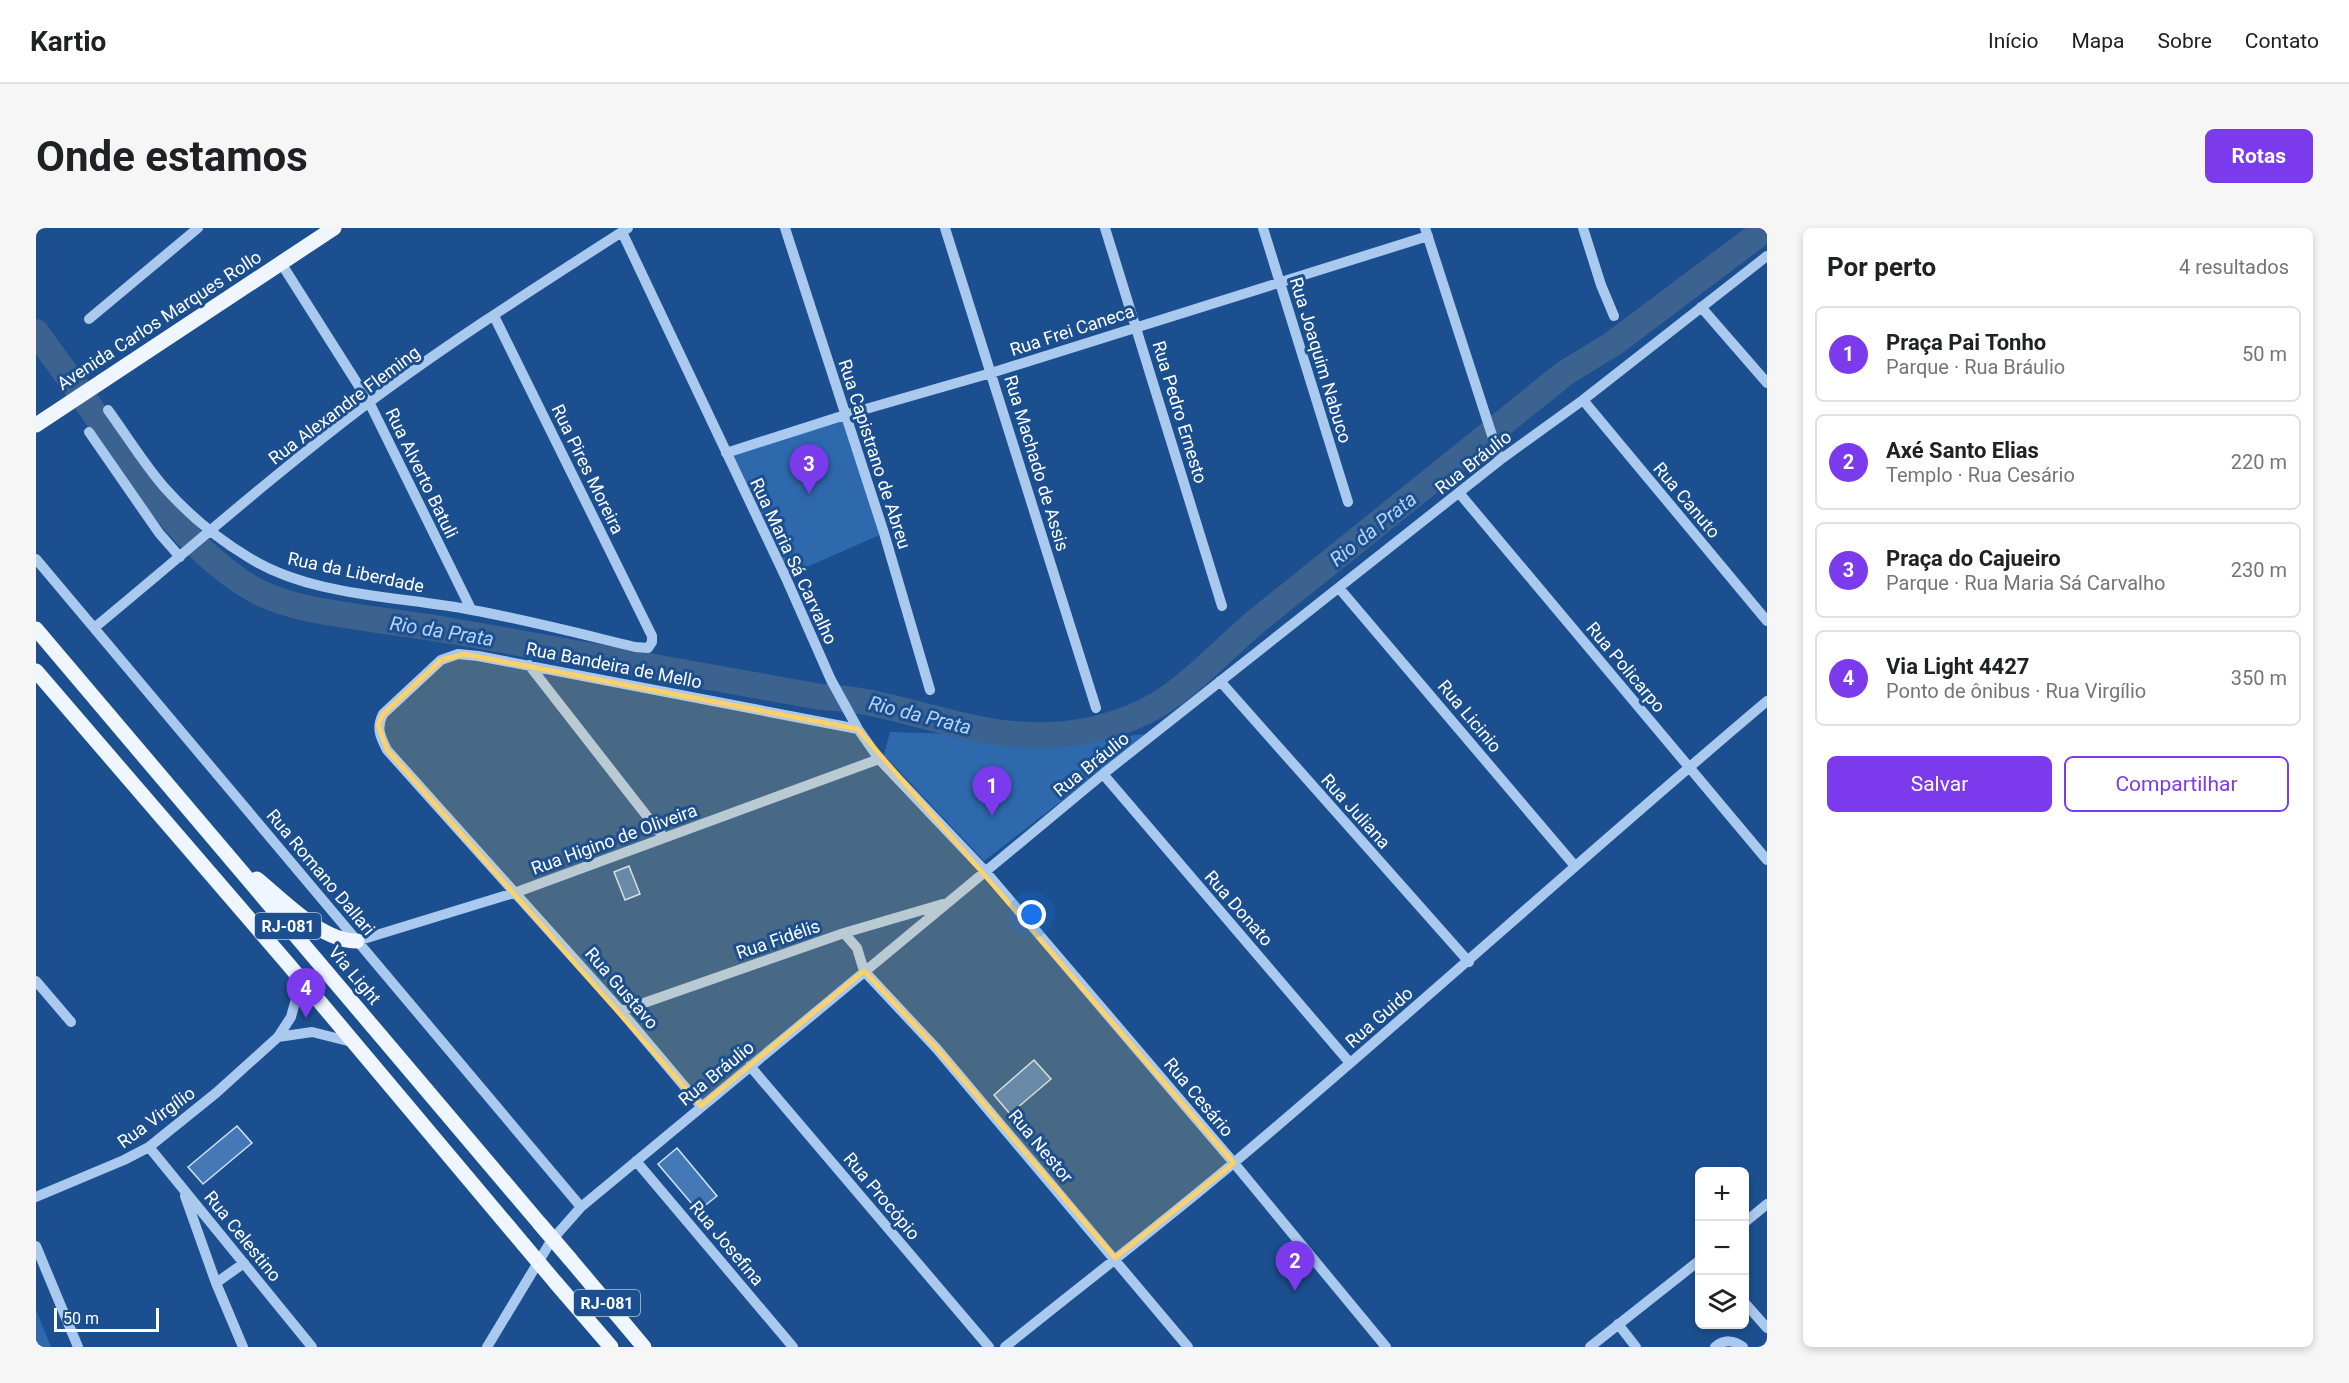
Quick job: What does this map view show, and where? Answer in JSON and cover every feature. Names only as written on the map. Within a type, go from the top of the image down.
[{"type":"main road","name":"Avenida Carlos Marques Rollo","points":[[36,425],[333,228]]},
{"type":"main road","name":"Via Light","points":[[36,629],[644,1347]]},
{"type":"main road","name":"RJ-081","points":[[36,671],[611,1347]]},
{"type":"main road","points":[[230,857],[317,927],[335,936],[357,941]]},
{"type":"street","points":[[89,319],[198,228]]},
{"type":"street","name":"Rua Capistrano de Abreu","points":[[785,228],[884,533],[930,690]]},
{"type":"street","name":"Rua Machado de Assis","points":[[945,228],[1096,708]]},
{"type":"street","name":"Rua Pedro Ernesto","points":[[1105,228],[1222,606]]},
{"type":"street","name":"Rua Joaquim Nabuco","points":[[1263,228],[1348,502]]},
{"type":"street","points":[[1583,228],[1614,316]]},
{"type":"street","name":"Rua Alexandre Fleming","points":[[94,628],[300,456],[369,402],[625,230]]},
{"type":"street","name":"Rua Maria Sá Carvalho","points":[[625,230],[848,713],[879,759],[985,871]]},
{"type":"street","points":[[1426,232],[1500,460]]},
{"type":"street","name":"Rua Frei Caneca","points":[[726,453],[1280,283],[1426,232]]},
{"type":"street","name":"Rua Bráulio","points":[[487,1347],[551,1241],[581,1207],[1103,774],[1460,494],[1500,460],[1583,400],[1767,256]]},
{"type":"street","name":"Rua Alverto Batuli","points":[[281,263],[369,402],[471,609]]},
{"type":"street","points":[[1701,307],[1767,382]]},
{"type":"street","name":"Rua Pires Moreira","points":[[495,316],[652,636]]},
{"type":"street","name":"Rua Canuto","points":[[1583,400],[1767,621]]},
{"type":"street","name":"Rua da Liberdade","points":[[108,410],[163,486],[207,534],[274,572],[296,580],[384,598],[471,609],[635,647],[648,648],[652,636]]},
{"type":"street","points":[[89,432],[159,533],[182,556]]},
{"type":"street","name":"Rua Policarpo","points":[[1460,494],[1767,860]]},
{"type":"street","name":"Rua Romano Dallari","points":[[36,560],[581,1207]]},
{"type":"street","name":"Rua Licinio","points":[[1340,588],[1575,866]]},
{"type":"street","name":"Rua Bandeira de Mello","points":[[383,714],[441,660],[452,655],[478,656],[529,665],[858,729]]},
{"type":"street","points":[[529,665],[664,838]]},
{"type":"street","name":"Rua Juliana","points":[[1220,681],[1468,962]]},
{"type":"street","name":"Rua Guido","points":[[1005,1347],[1234,1163],[1767,701]]},
{"type":"street","name":"Rua Gustavo","points":[[383,714],[378,725],[380,736],[387,750],[517,892],[701,1106]]},
{"type":"street","name":"Rua Higino de Oliveira","points":[[357,941],[517,892],[879,759]]},
{"type":"street","name":"Rua Donato","points":[[1103,774],[1350,1063]]},
{"type":"street","name":"Rua Cesário","points":[[985,871],[1234,1163],[1386,1347]]},
{"type":"street","name":"Rua Fidélis","points":[[621,1011],[844,933],[947,903]]},
{"type":"street","points":[[844,933],[857,948],[864,971]]},
{"type":"street","name":"Rua Nestor","points":[[864,971],[937,1049],[1188,1347]]},
{"type":"street","name":"Rua Virgílio","points":[[36,1197],[124,1161],[148,1147],[216,1093],[278,1036],[291,1017],[296,1003],[294,972]]},
{"type":"street","points":[[36,981],[40,992],[71,1022]]},
{"type":"street","points":[[278,1036],[312,1032],[352,1042]]},
{"type":"street","name":"Rua Procópio","points":[[750,1066],[989,1347]]},
{"type":"street","name":"Rua Celestino","points":[[148,1147],[312,1347]]},
{"type":"street","name":"Rua Josefina","points":[[636,1161],[793,1347]]},
{"type":"street","points":[[181,1187],[216,1283],[243,1347]]},
{"type":"street","points":[[1746,1221],[1767,1204]]},
{"type":"street","points":[[36,1246],[78,1347]]},
{"type":"street","points":[[216,1283],[244,1263]]},
{"type":"street","points":[[1598,1345],[1618,1324],[1695,1264]]},
{"type":"street","points":[[1749,1308],[1767,1328]]},
{"type":"street","points":[[1618,1324],[1636,1347]]},
{"type":"street","points":[[1715,1347],[1719,1343],[1728,1341],[1743,1347]]},
{"type":"highlighted area","points":[[464,654],[858,729],[1234,1163],[1115,1258],[937,1049],[864,971],[701,1106],[387,750],[378,725],[383,714],[441,660]]},
{"type":"shaded area","points":[[845,417],[882,534],[786,576],[730,454]]},
{"type":"shaded area","points":[[890,732],[955,734],[1014,742],[1058,742],[1148,734],[984,861],[884,755]]},
{"type":"shaded area","points":[[36,1310],[51,1347],[36,1347]]},
{"type":"building","points":[[629,866],[640,894],[625,900],[614,872]]},
{"type":"building","points":[[1034,1060],[1051,1079],[1010,1114],[994,1095]]},
{"type":"building","points":[[237,1126],[252,1143],[203,1184],[188,1167]]},
{"type":"building","points":[[677,1148],[717,1196],[698,1211],[658,1164]]},
{"type":"waterway","name":"Rio da Prata","points":[[36,332],[141,479],[178,525],[220,566],[243,583],[273,598],[322,611],[458,632],[821,697],[866,702],[982,729],[1005,733],[1053,735],[1079,732],[1120,722],[1171,696],[1264,615],[1565,373],[1614,343],[1767,228]]},
{"type":"place","name":"Praça do Cajueiro","points":[[809,494]]},
{"type":"place","name":"Praça Pai Tonho","points":[[992,816]]},
{"type":"place","name":"Via Light 4427","points":[[306,1018]]},
{"type":"place","name":"Axé Santo Elias","points":[[1295,1291]]}]
